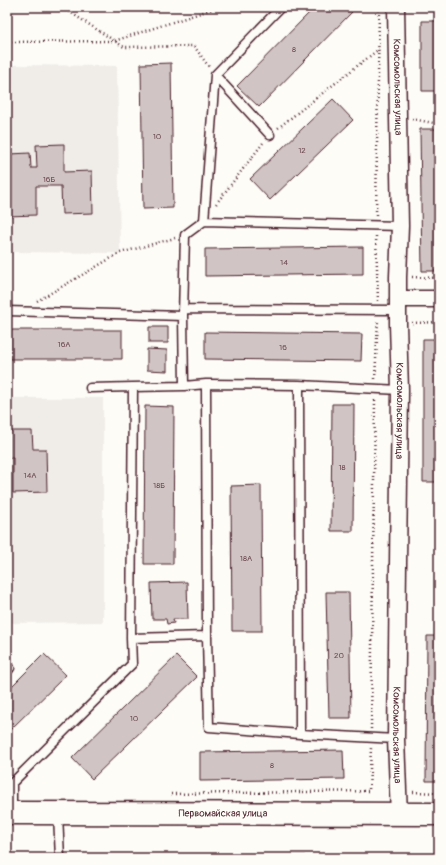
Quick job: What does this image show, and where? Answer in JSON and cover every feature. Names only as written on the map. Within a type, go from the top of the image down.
[{"type":"street","name":"Комсомольская улица","points":[[399,814],[396,739],[400,390],[398,304],[403,8]]},
{"type":"street","points":[[398,304],[439,299]]},
{"type":"street","name":"Первомайская улица","points":[[9,813],[439,814]]},
{"type":"lane","points":[[204,220],[215,75],[282,7]]},
{"type":"lane","points":[[215,75],[270,135]]},
{"type":"lane","points":[[184,386],[183,313],[185,235],[204,220],[400,226]]},
{"type":"lane","points":[[7,310],[183,313],[378,310],[398,304]]},
{"type":"lane","points":[[90,388],[184,386],[206,384],[400,390]]},
{"type":"lane","points":[[206,384],[207,636],[209,727],[396,739]]},
{"type":"lane","points":[[299,386],[300,734]]},
{"type":"lane","points":[[9,813],[12,782],[132,664],[133,387]]},
{"type":"lane","points":[[131,638],[207,636]]},
{"type":"lane","points":[[58,814],[60,858]]},
{"type":"path","points":[[62,7],[124,47],[194,46],[215,75]]},
{"type":"path","points":[[7,42],[114,41],[218,7]]},
{"type":"path","points":[[171,794],[369,791],[375,389],[378,310],[376,225],[379,7]]},
{"type":"path","points":[[403,8],[426,7]]},
{"type":"path","points":[[204,220],[270,135],[379,49]]},
{"type":"path","points":[[410,118],[439,124]]},
{"type":"path","points":[[19,311],[120,253],[185,235]]},
{"type":"path","points":[[411,277],[439,278]]},
{"type":"path","points":[[418,323],[439,322]]},
{"type":"shaded area","points":[[7,65],[117,66],[120,253],[7,252]]},
{"type":"shaded area","points":[[7,398],[103,398],[103,622],[7,623]]},
{"type":"building","points":[[315,7],[346,7],[352,12],[259,107],[237,86]]},
{"type":"building","points":[[422,21],[439,21],[439,91],[422,91]]},
{"type":"building","points":[[171,63],[173,208],[143,209],[141,64]]},
{"type":"building","points":[[333,99],[353,120],[270,200],[250,179]]},
{"type":"building","points":[[420,129],[439,129],[439,271],[422,271]]},
{"type":"building","points":[[64,144],[64,172],[92,171],[93,213],[62,214],[61,186],[36,186],[36,215],[7,216],[7,168],[11,168],[10,154],[30,153],[31,168],[37,168],[36,145]]},
{"type":"building","points":[[363,247],[363,274],[205,276],[205,249]]},
{"type":"building","points":[[149,327],[168,327],[168,343],[149,343]]},
{"type":"building","points":[[7,330],[122,330],[122,359],[7,359]]},
{"type":"building","points":[[205,332],[362,334],[361,361],[205,359]]},
{"type":"building","points":[[423,339],[439,339],[439,482],[423,482]]},
{"type":"building","points":[[147,349],[167,350],[167,371],[147,370]]},
{"type":"building","points":[[332,404],[354,404],[353,531],[331,531]]},
{"type":"building","points":[[145,406],[174,407],[173,564],[144,564]]},
{"type":"building","points":[[7,431],[32,431],[33,449],[46,449],[47,492],[13,493],[13,458],[7,458]]},
{"type":"building","points":[[261,485],[262,631],[232,631],[231,486]]},
{"type":"building","points":[[187,582],[188,619],[173,619],[174,623],[167,624],[166,619],[152,619],[151,583]]},
{"type":"building","points":[[326,592],[349,592],[351,718],[329,718]]},
{"type":"building","points":[[427,636],[439,636],[439,781],[426,781]]},
{"type":"building","points":[[44,654],[66,675],[7,733],[7,691]]},
{"type":"building","points":[[176,656],[197,677],[92,779],[72,758]]},
{"type":"building","points":[[343,750],[344,779],[200,781],[200,752]]},
{"type":"building","points":[[205,856],[305,856],[305,858],[205,858]]}]
